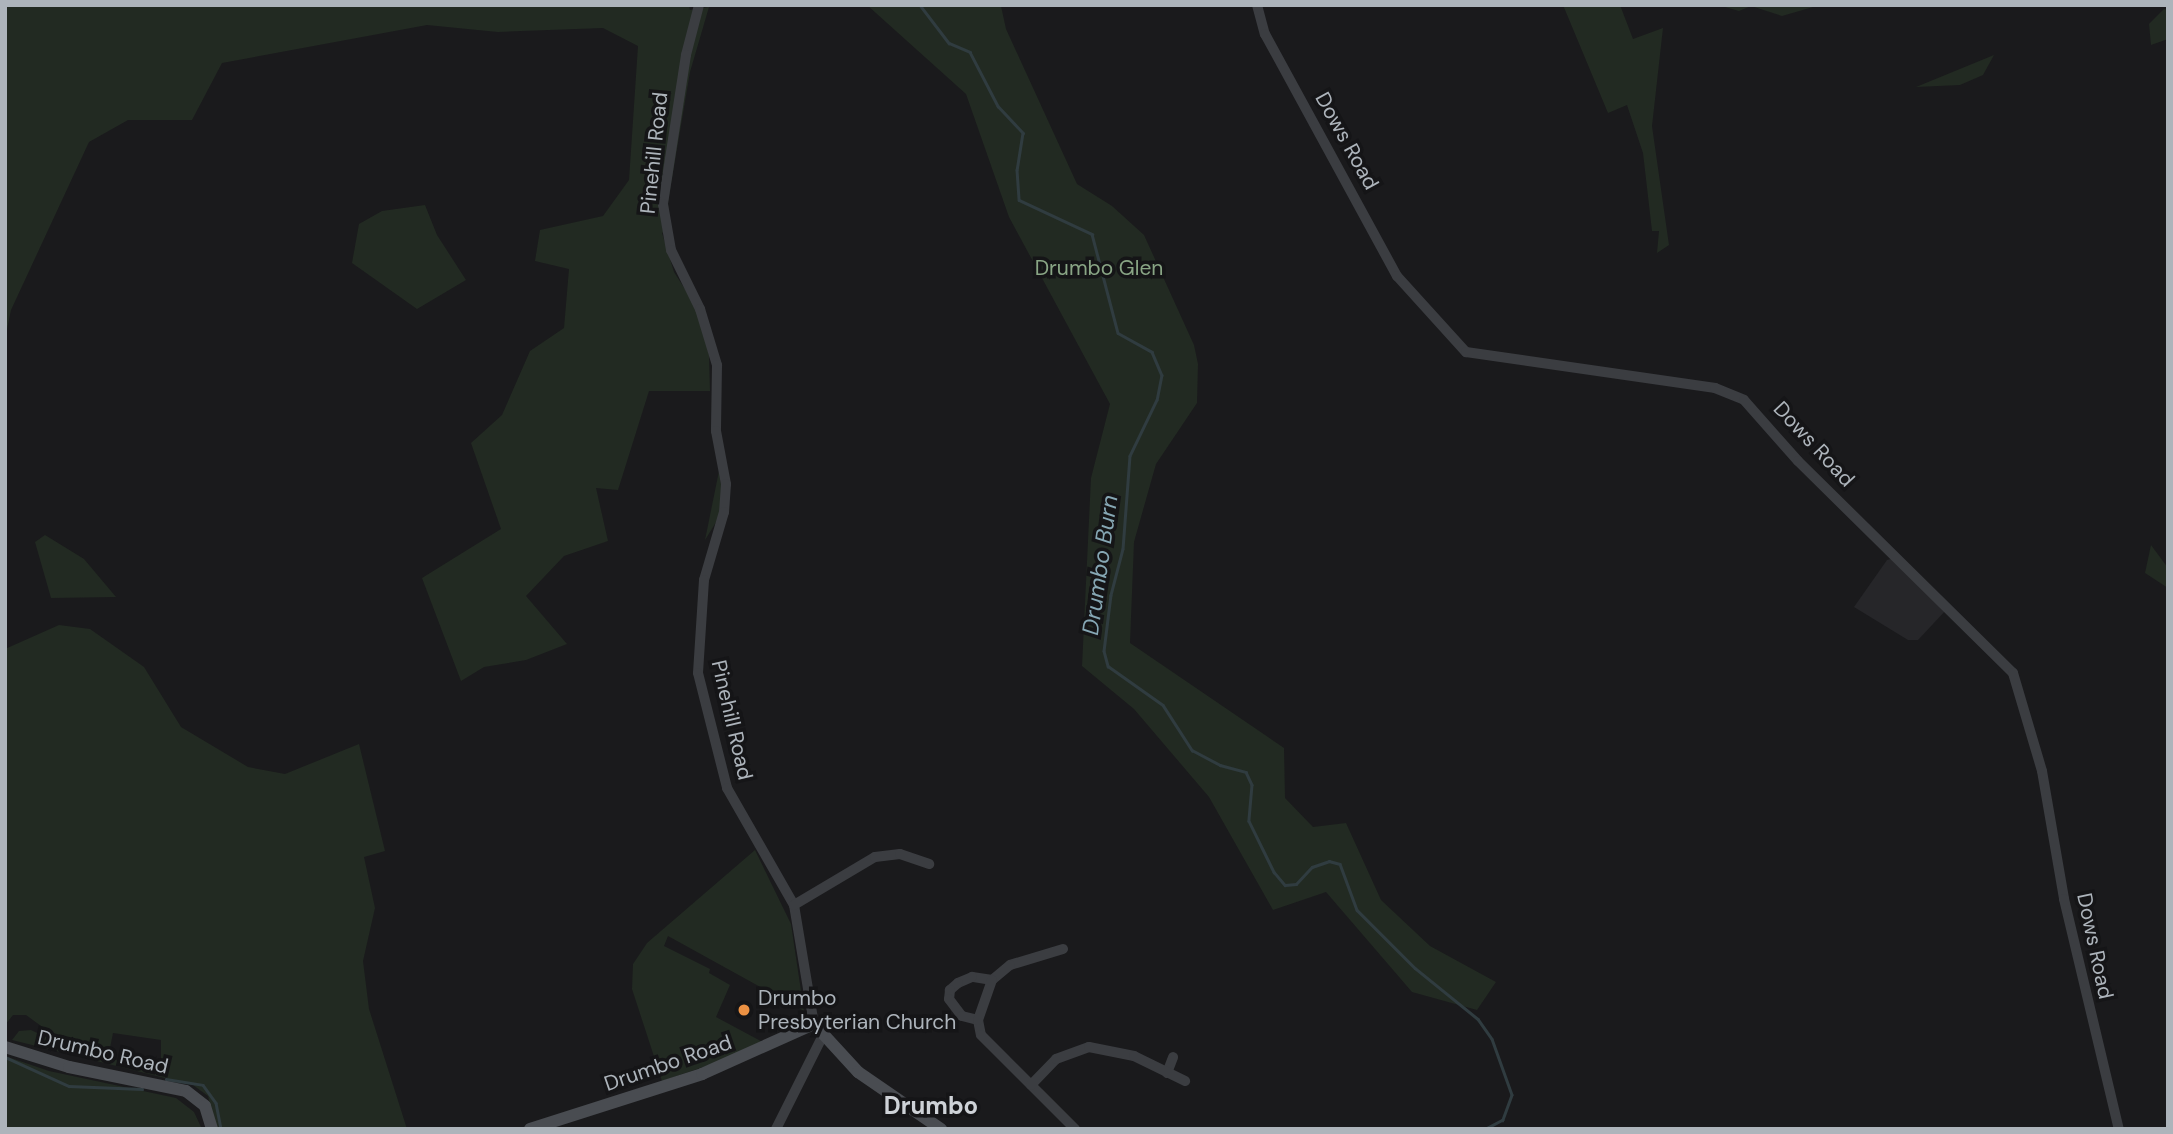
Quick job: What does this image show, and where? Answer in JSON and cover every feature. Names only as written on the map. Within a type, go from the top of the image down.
[{"type":"street","name":"Pinehill Road","points":[[699,5],[686,55],[663,204],[671,250],[700,309],[717,365],[716,431],[726,484],[724,512],[704,580],[698,673],[727,788],[794,905],[814,1024]]},
{"type":"street","name":"Dows Road","points":[[1258,5],[1265,34],[1397,276],[1466,352],[1715,388],[1744,400],[1798,461],[2013,673],[2042,771],[2064,899],[2119,1129]]},
{"type":"street","points":[[794,905],[874,857],[900,854],[929,864]]},
{"type":"street","points":[[1063,949],[1010,965],[992,980],[978,1020],[981,1035],[1075,1129]]},
{"type":"street","points":[[978,1020],[954,1007],[950,989],[972,977],[992,980]]},
{"type":"street","points":[[814,1024],[822,1037],[884,1094],[941,1129]]},
{"type":"street","name":"Drumbo Road","points":[[530,1129],[712,1070],[814,1024]]},
{"type":"street","points":[[776,1129],[822,1037]]},
{"type":"street","name":"Drumbo Road","points":[[5,1047],[69,1067],[186,1091],[205,1106],[212,1129]]},
{"type":"street","points":[[1031,1085],[1056,1059],[1089,1047],[1134,1056],[1185,1081]]},
{"type":"street","points":[[1167,1073],[1173,1057]]},
{"type":"shaded area","points":[[1894,558],[1947,609],[1918,640],[1908,640],[1854,607],[1887,560]]},
{"type":"green space","points":[[5,5],[689,5],[690,10],[709,7],[690,72],[668,202],[669,228],[662,233],[674,272],[697,308],[709,355],[710,391],[649,391],[618,490],[596,488],[608,541],[564,556],[526,596],[567,644],[526,660],[484,667],[461,681],[422,578],[501,529],[471,443],[502,415],[530,351],[564,328],[569,269],[535,261],[540,230],[603,216],[629,180],[638,46],[603,28],[498,32],[427,25],[222,63],[192,120],[128,120],[89,142],[11,310],[5,339]]},
{"type":"green space","name":"Drumbo Glen","points":[[867,5],[1001,6],[1006,29],[1077,184],[1112,206],[1144,235],[1194,345],[1198,364],[1197,403],[1156,464],[1134,542],[1130,643],[1284,748],[1285,798],[1313,827],[1346,823],[1381,900],[1430,946],[1496,982],[1477,1010],[1412,992],[1326,892],[1273,910],[1209,797],[1134,709],[1082,666],[1091,478],[1110,404],[1009,217],[966,94]]},
{"type":"green space","points":[[1563,5],[1620,5],[1633,39],[1663,28],[1652,126],[1669,245],[1657,253],[1659,231],[1652,231],[1643,153],[1627,105],[1608,113]]},
{"type":"green space","points":[[1718,5],[1820,5],[1782,16],[1751,6],[1739,11]]},
{"type":"green space","points":[[2164,9],[2168,10],[2168,39],[2151,45],[2149,24]]},
{"type":"green space","points":[[1994,55],[1983,75],[1960,85],[1916,87]]},
{"type":"green space","points":[[425,205],[437,235],[466,280],[417,309],[352,263],[359,224],[382,211]]},
{"type":"green space","points":[[719,471],[723,497],[718,519],[705,540]]},
{"type":"green space","points":[[45,535],[84,559],[116,597],[51,598],[35,542]]},
{"type":"green space","points":[[2151,545],[2168,568],[2168,588],[2145,573]]},
{"type":"green space","points":[[59,625],[90,629],[144,667],[181,727],[248,767],[285,774],[359,744],[385,851],[364,857],[375,908],[363,961],[369,1009],[407,1129],[216,1129],[208,1096],[193,1085],[12,1040],[19,1031],[31,1030],[62,1045],[145,1068],[161,1067],[161,1040],[113,1033],[109,1053],[63,1042],[26,1015],[13,1015],[5,1025],[5,649]]},
{"type":"green space","points":[[755,850],[791,924],[804,1011],[668,936],[664,946],[710,969],[709,973],[730,985],[716,1017],[768,1045],[662,1081],[632,989],[633,964],[647,943]]},
{"type":"green space","points":[[5,1056],[49,1071],[176,1098],[194,1112],[202,1129],[5,1129]]},
{"type":"waterway","name":"Drumbo Burn","points":[[920,5],[949,43],[970,52],[998,106],[1023,133],[1017,170],[1019,200],[1092,234],[1118,333],[1152,352],[1162,375],[1157,400],[1130,456],[1123,549],[1111,595],[1104,651],[1108,666],[1163,705],[1192,750],[1220,765],[1246,772],[1252,785],[1249,821],[1274,872],[1285,885],[1296,884],[1312,867],[1329,861],[1340,864],[1357,910],[1415,968],[1478,1019],[1492,1039],[1512,1095],[1503,1120],[1486,1129]]},
{"type":"waterway","points":[[5,1057],[69,1086],[142,1089]]},
{"type":"waterway","points":[[166,1079],[203,1085],[216,1103],[221,1129]]},
{"type":"place","name":"Drumbo Presbyterian Church","points":[[744,1010]]},
{"type":"district","name":"Drumbo","points":[[931,1106]]}]
